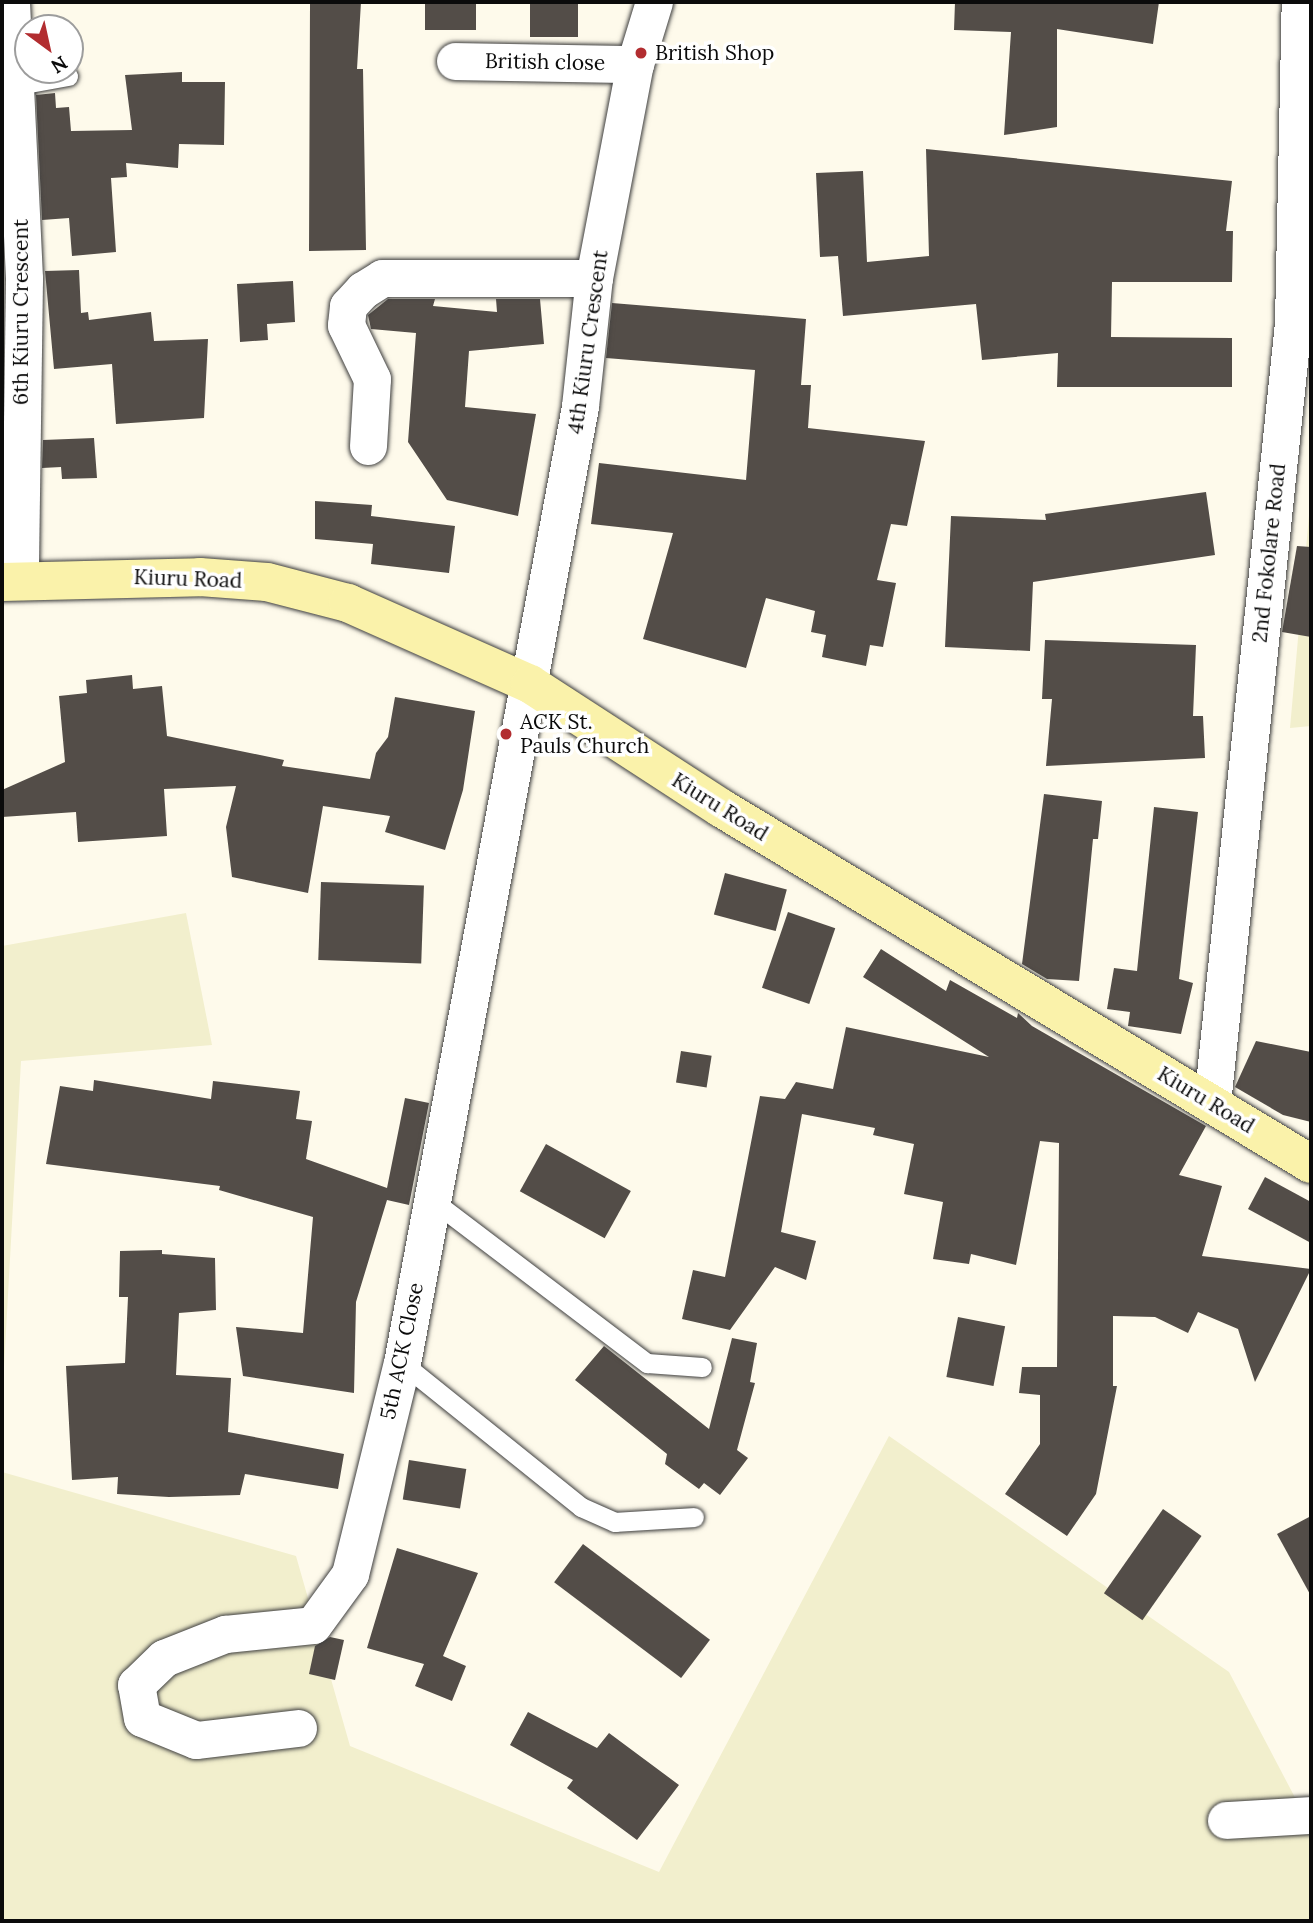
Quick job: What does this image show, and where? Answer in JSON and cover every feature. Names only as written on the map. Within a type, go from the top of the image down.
[{"type":"street","name":"6th Kiuru Crescent","points":[[11,2],[12,86],[24,279],[11,581]]},
{"type":"street","name":"4th Kiuru Crescent","points":[[530,684],[580,406],[594,278],[635,64],[654,2]]},
{"type":"street","name":"2nd Fokolare Road","points":[[1212,1103],[1293,323],[1300,2]]},
{"type":"street","name":"British close","points":[[455,61],[635,64]]},
{"type":"street","points":[[368,446],[372,379],[346,325],[348,306],[363,290],[382,278],[594,278]]},
{"type":"street","name":"Kiuru Road","points":[[11,581],[200,577],[267,582],[348,603],[530,684],[721,808],[1311,1164]]},
{"type":"street","name":"5th ACK Close","points":[[298,1728],[196,1740],[142,1718],[136,1685],[164,1658],[225,1634],[313,1625],[351,1574],[402,1363],[530,684]]},
{"type":"street","points":[[1226,1820],[1311,1815]]},
{"type":"lane","points":[[12,86],[22,84]]},
{"type":"lane","points":[[432,1200],[647,1363],[702,1367]]},
{"type":"lane","points":[[402,1363],[581,1507],[615,1522],[694,1517]]},
{"type":"shaded area","points":[[1311,493],[1311,726],[1290,728]]},
{"type":"shaded area","points":[[186,913],[212,1045],[21,1061],[2,1403],[2,946]]},
{"type":"shaded area","points":[[889,1436],[1229,1672],[1311,1828],[1311,1921],[2,1921],[2,1472],[296,1556],[350,1746],[659,1872]]},
{"type":"building","points":[[310,2],[361,2],[357,69],[363,69],[366,250],[309,251]]},
{"type":"building","points":[[425,2],[476,2],[476,30],[425,30]]},
{"type":"building","points":[[530,2],[578,2],[578,37],[530,37]]},
{"type":"building","points":[[955,2],[1159,2],[1153,44],[1057,29],[1057,127],[1004,135],[1011,32],[954,30]]},
{"type":"building","points":[[182,72],[182,82],[225,82],[224,145],[179,144],[178,168],[126,163],[127,177],[111,178],[116,252],[72,256],[69,218],[42,220],[36,95],[55,93],[56,108],[69,107],[71,131],[132,130],[125,75]]},
{"type":"building","points":[[926,149],[1232,181],[1226,231],[1233,231],[1232,282],[1112,282],[1111,337],[1232,338],[1232,387],[1057,387],[1058,353],[982,360],[976,304],[843,316],[838,256],[820,257],[816,173],[863,171],[867,262],[929,256]]},
{"type":"building","points":[[79,270],[81,313],[88,312],[89,320],[151,312],[154,341],[208,339],[204,418],[116,424],[112,364],[54,369],[45,271]]},
{"type":"building","points":[[293,281],[295,322],[267,324],[268,340],[240,342],[237,284]]},
{"type":"building","points":[[388,299],[435,299],[433,306],[497,312],[496,299],[540,299],[544,344],[469,351],[465,407],[536,414],[518,516],[447,500],[408,442],[416,333],[371,329],[368,315]]},
{"type":"building","points":[[612,303],[806,319],[801,385],[811,385],[808,428],[925,441],[907,526],[891,524],[877,580],[896,583],[883,647],[870,645],[866,666],[822,657],[826,635],[811,632],[815,611],[766,598],[746,668],[643,639],[673,533],[591,524],[599,463],[746,480],[755,370],[606,358]]},
{"type":"building","points":[[94,438],[97,478],[62,479],[61,467],[42,468],[43,440]]},
{"type":"building","points":[[1206,492],[1215,555],[1033,582],[1030,651],[945,647],[951,516],[1046,520],[1045,514]]},
{"type":"building","points":[[315,501],[372,505],[371,516],[455,526],[449,573],[371,564],[373,544],[315,539]]},
{"type":"building","points":[[1297,546],[1311,547],[1311,637],[1282,632]]},
{"type":"building","points":[[1045,640],[1196,645],[1193,716],[1203,716],[1205,758],[1046,766],[1052,699],[1042,699]]},
{"type":"building","points":[[132,675],[133,689],[162,686],[167,736],[284,760],[282,766],[370,779],[376,753],[388,737],[395,697],[475,711],[463,790],[445,850],[385,832],[390,816],[323,806],[308,893],[232,877],[226,827],[236,786],[164,789],[167,836],[78,842],[76,812],[2,817],[2,790],[65,762],[59,696],[87,693],[86,680]]},
{"type":"building","points":[[1044,794],[1102,801],[1098,839],[1093,839],[1079,981],[1047,979],[1022,964]]},
{"type":"building","points":[[1154,807],[1198,812],[1179,979],[1193,983],[1181,1034],[1128,1026],[1130,1012],[1107,1009],[1114,968],[1137,971]]},
{"type":"building","points":[[725,873],[787,890],[776,931],[714,915]]},
{"type":"building","points":[[321,882],[424,886],[421,964],[318,960]]},
{"type":"building","points":[[788,912],[835,928],[809,1004],[762,988]]},
{"type":"building","points":[[881,949],[946,991],[950,980],[1017,1018],[1018,1013],[1032,1026],[1206,1126],[1179,1175],[1222,1186],[1202,1256],[1311,1269],[1255,1382],[1238,1329],[1198,1312],[1188,1333],[1155,1317],[1113,1316],[1113,1386],[1117,1386],[1096,1494],[1067,1536],[1005,1494],[1040,1444],[1040,1395],[1019,1393],[1022,1367],[1057,1367],[1059,1143],[1040,1141],[1016,1265],[971,1254],[969,1264],[933,1259],[943,1202],[904,1194],[914,1144],[873,1135],[875,1128],[802,1114],[781,1232],[816,1241],[806,1280],[775,1267],[730,1330],[682,1319],[693,1270],[725,1277],[760,1096],[785,1099],[796,1082],[833,1089],[846,1027],[989,1057],[863,977]]},
{"type":"building","points":[[1256,1041],[1311,1052],[1311,1122],[1283,1115],[1235,1087]]},
{"type":"building","points":[[681,1051],[712,1056],[707,1087],[676,1083]]},
{"type":"building","points":[[94,1080],[211,1099],[213,1081],[300,1091],[296,1119],[312,1121],[306,1159],[387,1188],[405,1098],[429,1103],[409,1205],[387,1200],[356,1302],[354,1393],[243,1376],[236,1327],[303,1333],[313,1217],[219,1190],[220,1186],[46,1164],[60,1086],[93,1091]]},
{"type":"building","points":[[546,1144],[631,1191],[605,1238],[520,1191]]},
{"type":"building","points":[[1265,1177],[1311,1202],[1311,1243],[1248,1209]]},
{"type":"building","points":[[162,1250],[162,1254],[215,1258],[216,1310],[179,1313],[176,1375],[231,1378],[228,1432],[344,1454],[338,1489],[245,1474],[240,1495],[169,1497],[117,1494],[118,1477],[72,1480],[66,1366],[125,1363],[128,1297],[119,1297],[120,1251]]},
{"type":"building","points":[[958,1317],[1005,1326],[993,1386],[946,1377]]},
{"type":"building","points":[[732,1338],[757,1343],[750,1382],[755,1383],[737,1450],[748,1458],[720,1495],[704,1483],[699,1489],[665,1464],[667,1454],[575,1380],[604,1346],[709,1429]]},
{"type":"building","points":[[409,1460],[466,1469],[460,1509],[403,1500]]},
{"type":"building","points":[[1163,1509],[1202,1536],[1142,1620],[1104,1593]]},
{"type":"building","points":[[1311,1516],[1311,1596],[1277,1534]]},
{"type":"building","points":[[583,1544],[710,1640],[681,1678],[554,1582]]},
{"type":"building","points":[[397,1548],[478,1573],[443,1656],[466,1666],[452,1701],[415,1686],[424,1664],[367,1648]]},
{"type":"building","points":[[330,1637],[344,1640],[335,1680],[309,1674],[315,1646]]},
{"type":"building","points":[[528,1712],[597,1748],[609,1733],[679,1785],[637,1840],[567,1788],[573,1780],[510,1745]]},
{"type":"place","name":"British Shop","points":[[641,53]]},
{"type":"place","name":"ACK St. Pauls Church","points":[[506,734]]}]
